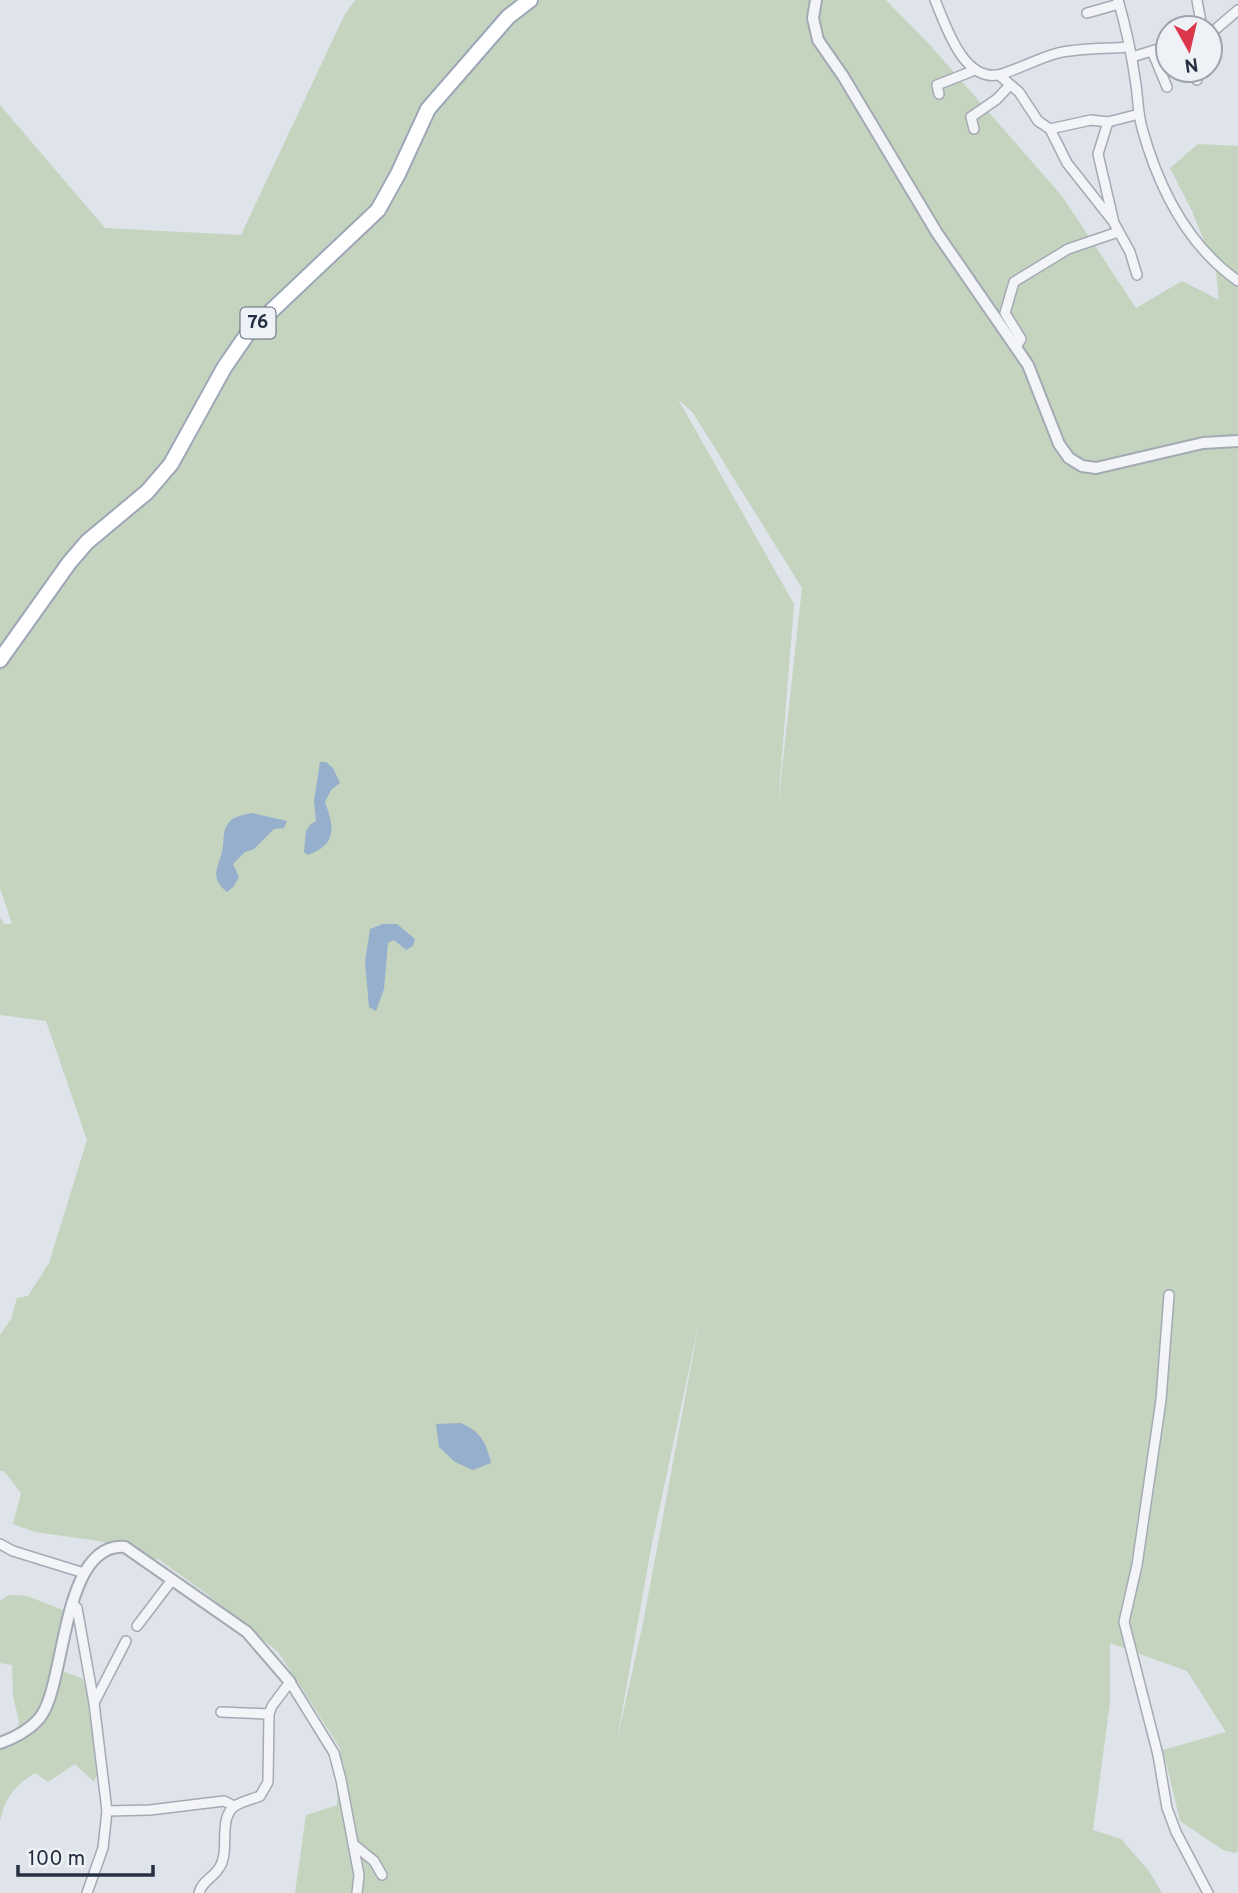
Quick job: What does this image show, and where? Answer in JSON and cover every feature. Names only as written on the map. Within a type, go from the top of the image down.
[{"type":"main road","name":"76","points":[[0,660],[87,542],[147,492],[172,464],[224,368],[248,333],[378,210],[428,109],[508,17],[530,0]]},
{"type":"street","points":[[816,0],[813,18],[818,40],[843,76],[937,233],[1028,365],[1059,444],[1069,458],[1082,466],[1096,468],[1203,443],[1238,441]]},
{"type":"street","points":[[935,0],[957,50],[975,69],[985,75],[999,75],[1059,53],[1153,51],[1167,87]]},
{"type":"street","points":[[1087,13],[1118,2],[1130,52],[1142,127],[1166,192],[1178,215],[1207,253],[1238,281]]},
{"type":"street","points":[[1224,22],[1238,10]]},
{"type":"street","points":[[939,93],[937,85],[975,69]]},
{"type":"street","points":[[999,75],[1018,92],[1038,121],[1051,129],[1067,163],[1116,227],[1130,252],[1137,275]]},
{"type":"street","points":[[974,129],[971,117],[997,99],[1009,86]]},
{"type":"street","points":[[1051,129],[1091,120],[1108,122],[1139,114]]},
{"type":"street","points":[[1108,122],[1098,154],[1116,227]]},
{"type":"street","points":[[1016,347],[1020,339],[1005,313],[1014,282],[1068,249],[1116,227]]},
{"type":"street","points":[[1169,1295],[1161,1401],[1137,1565],[1124,1622],[1158,1755],[1167,1808],[1176,1832],[1208,1893]]},
{"type":"street","points":[[0,1544],[13,1551],[84,1573]]},
{"type":"street","points":[[0,1743],[22,1732],[42,1715],[54,1689],[72,1603],[84,1573],[105,1549],[125,1547],[247,1632],[290,1682],[334,1753],[359,1875],[357,1893]]},
{"type":"street","points":[[136,1626],[172,1580]]},
{"type":"street","points":[[72,1603],[77,1608],[94,1703],[107,1811],[103,1848],[87,1893]]},
{"type":"street","points":[[94,1703],[126,1641]]},
{"type":"street","points":[[199,1893],[201,1886],[220,1867],[227,1820],[234,1806],[260,1796],[268,1782],[270,1714],[272,1706],[290,1682]]},
{"type":"street","points":[[221,1712],[270,1714]]},
{"type":"street","points":[[107,1811],[150,1810],[224,1801],[234,1806]]},
{"type":"street","points":[[353,1844],[373,1861],[382,1875]]},
{"type":"green space","points":[[355,0],[886,0],[930,45],[1062,196],[1136,308],[1182,281],[1219,300],[1216,271],[1192,211],[1170,168],[1198,144],[1238,146],[1238,1851],[1235,1853],[1223,1850],[1180,1821],[1163,1750],[1226,1732],[1187,1671],[1110,1643],[1110,1702],[1093,1830],[1121,1839],[1149,1871],[1162,1893],[295,1893],[306,1815],[337,1805],[340,1748],[278,1652],[157,1558],[99,1541],[35,1532],[13,1524],[21,1493],[4,1471],[0,1471],[0,1335],[11,1319],[17,1298],[28,1296],[49,1263],[87,1140],[46,1021],[0,1015],[0,917],[4,924],[12,924],[0,888],[0,105],[105,228],[241,235],[344,16]],"holes":[[[678,399],[693,413],[802,588],[778,806],[794,604]],[[700,1318],[643,1623],[617,1740],[651,1548]]]},
{"type":"green space","points":[[9,1595],[27,1596],[63,1610],[60,1670],[83,1679],[90,1705],[98,1772],[94,1782],[75,1764],[48,1782],[35,1773],[12,1793],[4,1806],[0,1822],[0,1748],[14,1743],[19,1721],[13,1696],[12,1665],[0,1663],[0,1601]]},
{"type":"water","points":[[320,762],[326,762],[333,768],[340,783],[331,790],[325,802],[331,827],[329,840],[318,851],[308,855],[304,852],[306,831],[316,821],[314,801]]},
{"type":"water","points":[[252,813],[287,821],[284,828],[274,829],[254,849],[245,852],[233,864],[239,877],[227,892],[218,882],[216,874],[225,831],[231,820]]},
{"type":"water","points":[[383,924],[397,924],[415,939],[413,946],[406,950],[394,940],[388,943],[384,989],[376,1011],[369,1007],[365,962],[370,929]]},
{"type":"water","points":[[461,1423],[482,1438],[491,1463],[473,1470],[455,1462],[439,1447],[436,1424]]}]
